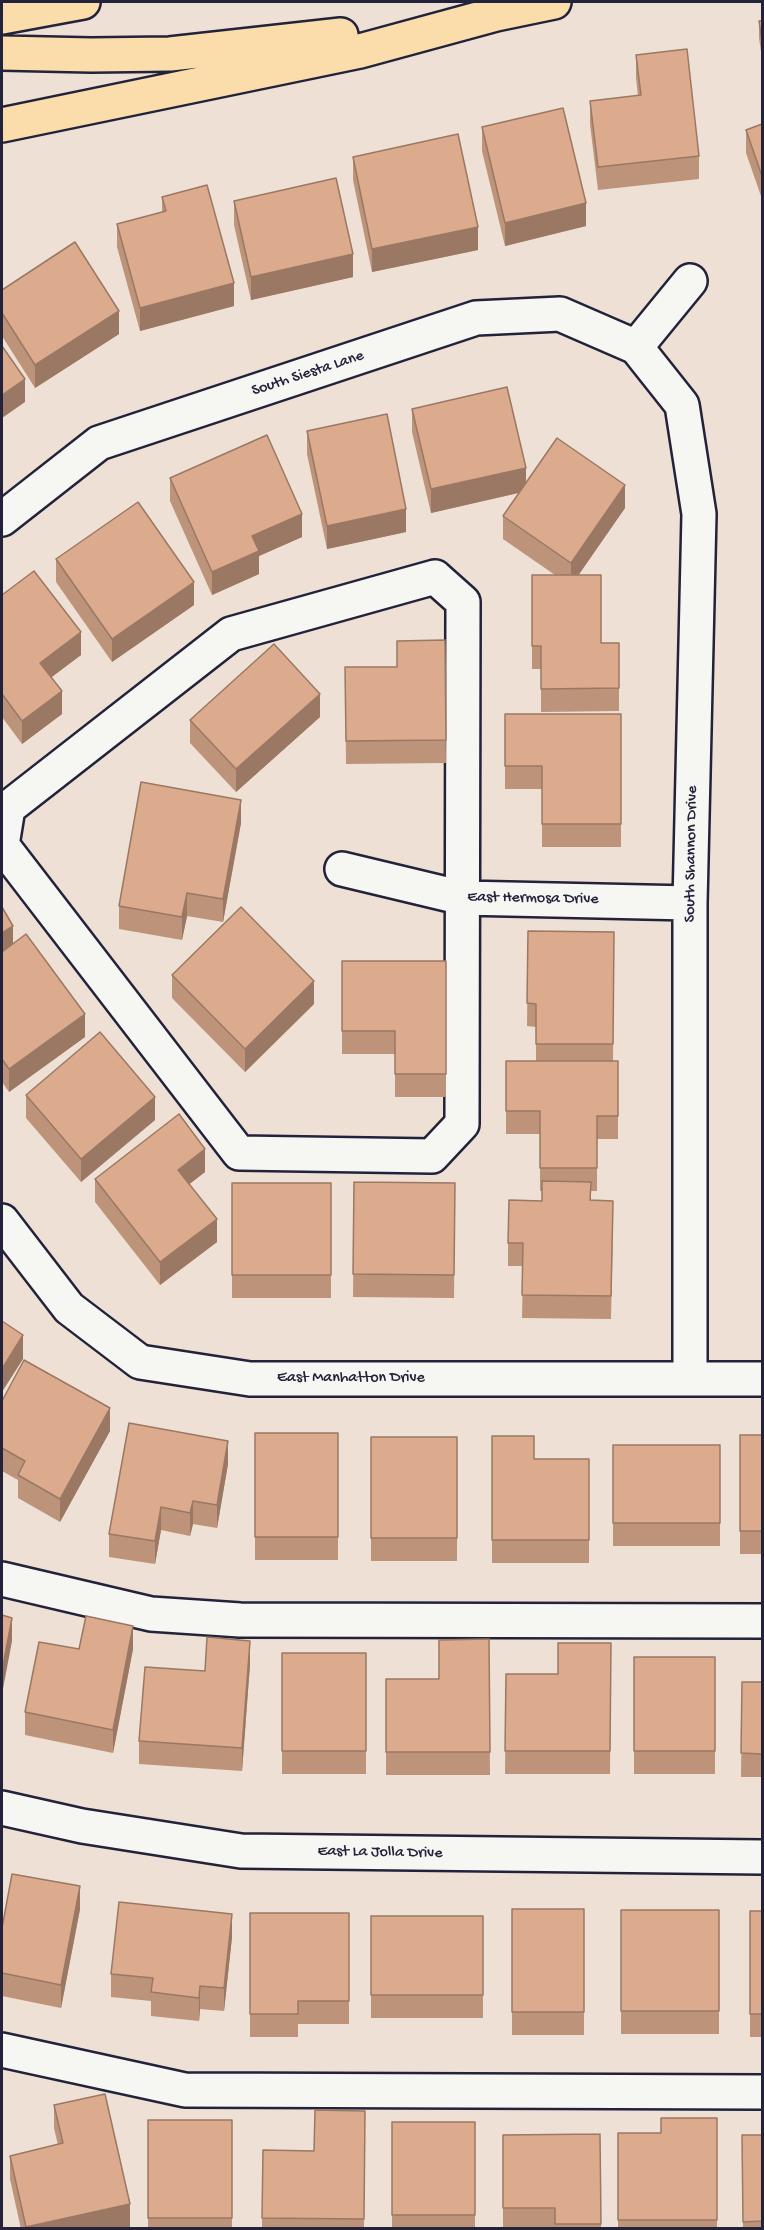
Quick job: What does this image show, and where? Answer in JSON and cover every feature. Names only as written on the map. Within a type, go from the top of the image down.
[{"type":"highway","points":[[2,17],[83,2]]},
{"type":"highway","points":[[2,125],[360,51],[496,14],[554,2]]},
{"type":"highway","points":[[2,53],[170,54],[303,40],[496,14]]},
{"type":"street","points":[[636,347],[690,280]]},
{"type":"street","name":"South Siesta Lane","points":[[2,519],[99,443],[476,318],[560,314],[636,347]]},
{"type":"street","name":"South Shannon Drive","points":[[636,347],[682,405],[699,514],[690,903],[690,1379]]},
{"type":"street","points":[[435,577],[463,602],[463,898],[462,1124],[432,1156],[239,1153],[2,845],[8,808],[231,634],[435,577]]},
{"type":"street","name":"East Hermosa Drive","points":[[342,869],[463,898],[690,903]]},
{"type":"street","name":"East Manhatton Drive","points":[[2,1221],[69,1308],[140,1362],[250,1379],[762,1379]]},
{"type":"street","points":[[2,1579],[151,1614],[240,1620],[762,1621]]},
{"type":"street","name":"East La Jolla Drive","points":[[2,1808],[82,1826],[241,1851],[762,1857]]},
{"type":"street","points":[[2,2050],[185,2090],[762,2092]]},
{"type":"building","points":[[759,21],[762,21],[762,41]]},
{"type":"building","points":[[687,49],[699,156],[598,167],[590,101],[641,95],[636,55]]},
{"type":"building","points":[[563,108],[586,203],[505,223],[482,127]]},
{"type":"building","points":[[762,124],[762,176],[746,130]]},
{"type":"building","points":[[458,134],[478,227],[372,249],[353,157]]},
{"type":"building","points":[[336,178],[353,254],[251,277],[234,201]]},
{"type":"building","points":[[207,185],[234,283],[140,308],[117,224],[166,211],[162,197]]},
{"type":"building","points":[[75,242],[119,311],[35,365],[2,313],[2,290]]},
{"type":"building","points":[[2,346],[25,379],[2,395]]},
{"type":"building","points":[[507,387],[526,468],[431,489],[412,409]]},
{"type":"building","points":[[387,414],[406,509],[327,526],[307,431]]},
{"type":"building","points":[[267,435],[302,514],[252,536],[259,551],[212,572],[170,478]]},
{"type":"building","points":[[557,438],[625,485],[571,563],[503,516]]},
{"type":"building","points":[[138,502],[194,582],[112,639],[56,559]]},
{"type":"building","points":[[34,571],[81,632],[40,663],[62,691],[22,721],[2,694],[2,595]]},
{"type":"building","points":[[532,575],[601,575],[601,643],[619,643],[619,688],[541,689],[541,646],[532,646]]},
{"type":"building","points":[[445,640],[446,740],[346,741],[345,667],[397,667],[397,641]]},
{"type":"building","points":[[274,644],[320,694],[236,769],[190,720]]},
{"type":"building","points":[[505,714],[621,714],[621,824],[542,824],[542,766],[505,766]]},
{"type":"building","points":[[141,782],[241,800],[223,899],[187,893],[182,917],[119,906]]},
{"type":"building","points":[[2,907],[13,926],[2,933]]},
{"type":"building","points":[[241,907],[314,981],[245,1049],[172,975]]},
{"type":"building","points":[[528,931],[614,932],[613,1044],[536,1044],[536,1004],[527,1003]]},
{"type":"building","points":[[26,934],[85,1014],[9,1069],[2,1059],[2,952]]},
{"type":"building","points":[[342,961],[446,961],[446,1074],[395,1074],[395,1031],[342,1031]]},
{"type":"building","points":[[100,1032],[155,1097],[81,1159],[26,1095]]},
{"type":"building","points":[[506,1061],[618,1061],[618,1116],[597,1116],[597,1168],[540,1168],[540,1111],[506,1111]]},
{"type":"building","points":[[179,1114],[205,1149],[178,1170],[217,1219],[160,1262],[95,1179]]},
{"type":"building","points":[[542,1181],[591,1182],[590,1200],[613,1201],[611,1296],[522,1295],[523,1243],[508,1243],[509,1200],[542,1201]]},
{"type":"building","points":[[354,1182],[455,1183],[454,1275],[353,1274]]},
{"type":"building","points":[[232,1183],[331,1183],[331,1275],[232,1275]]},
{"type":"building","points":[[2,1321],[23,1335],[2,1369]]},
{"type":"building","points":[[24,1360],[110,1408],[60,1499],[18,1475],[25,1461],[2,1448],[2,1401]]},
{"type":"building","points":[[129,1423],[228,1441],[217,1505],[193,1501],[190,1513],[161,1507],[155,1541],[109,1534]]},
{"type":"building","points":[[255,1433],[338,1433],[338,1537],[255,1537]]},
{"type":"building","points":[[740,1435],[762,1435],[762,1531],[740,1531]]},
{"type":"building","points":[[492,1436],[534,1436],[534,1459],[589,1459],[589,1540],[492,1540]]},
{"type":"building","points":[[371,1437],[457,1437],[457,1538],[371,1538]]},
{"type":"building","points":[[613,1445],[720,1445],[720,1523],[613,1523]]},
{"type":"building","points":[[2,1615],[12,1618],[2,1671]]},
{"type":"building","points":[[86,1616],[133,1626],[113,1730],[25,1712],[39,1642],[79,1649]]},
{"type":"building","points":[[207,1637],[250,1641],[242,1748],[139,1741],[145,1667],[205,1671]]},
{"type":"building","points":[[489,1639],[490,1752],[386,1752],[386,1679],[439,1679],[439,1640]]},
{"type":"building","points":[[558,1643],[611,1643],[610,1751],[505,1751],[506,1674],[558,1674]]},
{"type":"building","points":[[282,1653],[366,1653],[366,1751],[282,1751]]},
{"type":"building","points":[[634,1657],[715,1657],[715,1751],[634,1751]]},
{"type":"building","points":[[742,1682],[762,1682],[762,1754],[741,1753]]},
{"type":"building","points":[[12,1874],[80,1886],[61,1985],[2,1973],[2,1928]]},
{"type":"building","points":[[119,1902],[232,1914],[224,1988],[200,1986],[199,1998],[151,1992],[153,1978],[111,1974]]},
{"type":"building","points":[[512,1909],[584,1909],[584,2012],[512,2012]]},
{"type":"building","points":[[621,1910],[719,1910],[719,2011],[621,2011]]},
{"type":"building","points":[[750,1911],[762,1911],[762,2014],[750,2014]]},
{"type":"building","points":[[250,1913],[349,1913],[349,2001],[298,2001],[298,2014],[250,2014]]},
{"type":"building","points":[[371,1916],[483,1916],[483,1995],[371,1995]]},
{"type":"building","points":[[105,2094],[130,2204],[26,2227],[10,2156],[63,2143],[54,2105]]},
{"type":"building","points":[[315,2110],[365,2111],[364,2219],[262,2218],[263,2150],[314,2151]]},
{"type":"building","points":[[661,2118],[717,2118],[717,2220],[618,2220],[618,2133],[661,2133]]},
{"type":"building","points":[[148,2120],[232,2120],[232,2218],[148,2218]]},
{"type":"building","points":[[392,2122],[475,2122],[475,2215],[392,2215]]},
{"type":"building","points":[[600,2134],[601,2224],[555,2224],[555,2208],[503,2208],[503,2135]]},
{"type":"building","points":[[742,2135],[762,2135],[762,2221],[743,2222]]}]
